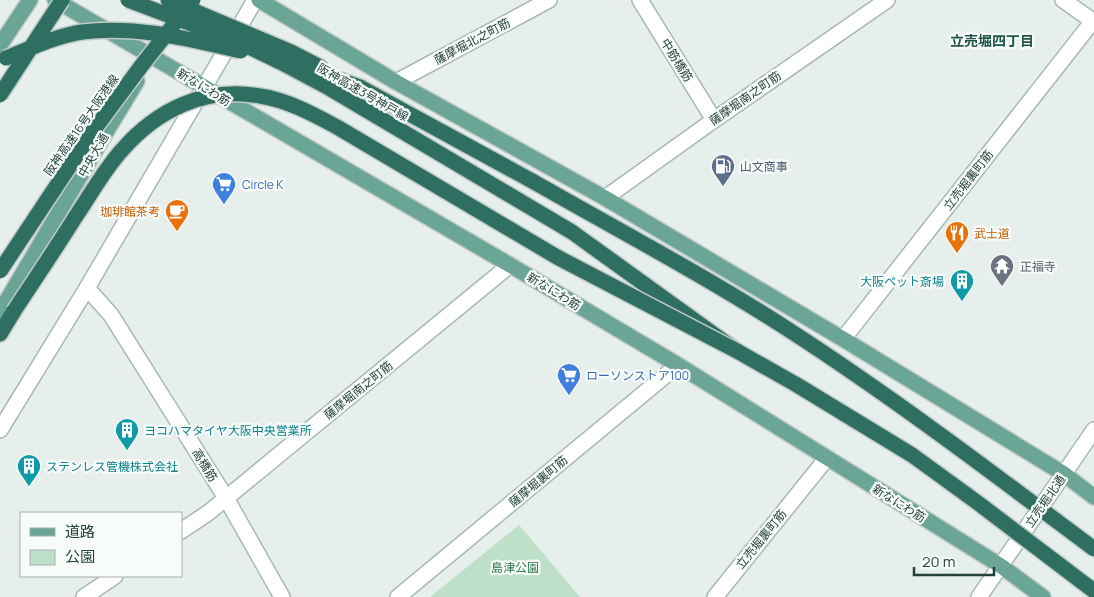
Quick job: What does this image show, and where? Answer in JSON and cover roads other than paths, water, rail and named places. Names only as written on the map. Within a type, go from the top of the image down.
[{"type":"highway","points":[[0,95],[62,0]]},
{"type":"highway","name":"阪神高速3号神戸線","points":[[128,0],[239,42],[329,88],[572,232],[737,351]]},
{"type":"highway","points":[[168,0],[291,52],[534,182],[714,284],[790,330],[864,380],[1094,549]]},
{"type":"highway","name":"阪神高速16号大阪港線","points":[[0,271],[93,131],[191,0]]},
{"type":"highway","points":[[0,62],[45,42],[81,32],[127,30],[154,32],[192,39],[296,65],[360,88]]},
{"type":"highway","points":[[0,334],[99,181],[120,152],[136,135],[158,117],[185,103],[208,96],[236,93],[260,96],[283,102],[337,127],[557,257],[737,351],[797,385],[912,455],[1094,591]]},
{"type":"main road","points":[[0,45],[30,0]]},
{"type":"main road","name":"新なにわ筋","points":[[55,0],[678,365],[1001,566],[1043,597]]},
{"type":"main road","name":"中央大通","points":[[0,312],[108,129],[153,56],[191,0]]},
{"type":"main road","points":[[259,0],[396,82],[605,198],[843,339],[1064,474],[1094,497]]},
{"type":"street","points":[[0,430],[88,288],[255,0]]},
{"type":"street","name":"薩摩堀北之町筋","points":[[396,82],[549,0]]},
{"type":"street","name":"中筋橋筋","points":[[640,0],[714,120]]},
{"type":"street","name":"薩摩堀南之町筋","points":[[605,198],[887,0]]},
{"type":"street","points":[[1063,0],[1094,22]]},
{"type":"street","name":"立売堀裏町筋","points":[[843,339],[1094,22]]},
{"type":"street","name":"薩摩堀南之町筋","points":[[182,530],[208,513],[510,265]]},
{"type":"street","name":"高橋筋","points":[[88,288],[111,315],[226,498],[282,597]]},
{"type":"street","name":"薩摩堀裏町筋","points":[[398,597],[678,365]]},
{"type":"street","name":"立売堀北通","points":[[979,597],[1094,430]]},
{"type":"street","name":"立売堀裏町筋","points":[[715,597],[827,458]]},
{"type":"street","points":[[84,597],[114,577]]},
{"type":"place","name":"山文商事","points":[[723,187]]},
{"type":"place","name":"Circle K","points":[[224,205]]},
{"type":"place","name":"珈琲館茶考","points":[[177,232]]},
{"type":"place","name":"武士道","points":[[957,254]]},
{"type":"place","name":"正福寺","points":[[1002,287]]},
{"type":"place","name":"大阪ペット斎場","points":[[962,302]]},
{"type":"place","name":"ローソンストア100","points":[[569,396]]},
{"type":"place","name":"ヨコハマタイヤ大阪中央営業所","points":[[127,451]]},
{"type":"place","name":"ステンレス管機株式会社","points":[[29,487]]},
{"type":"district","name":"立売堀四丁目","points":[[992,40]]},
{"type":"park label","name":"島津公園","points":[[515,567]]}]
